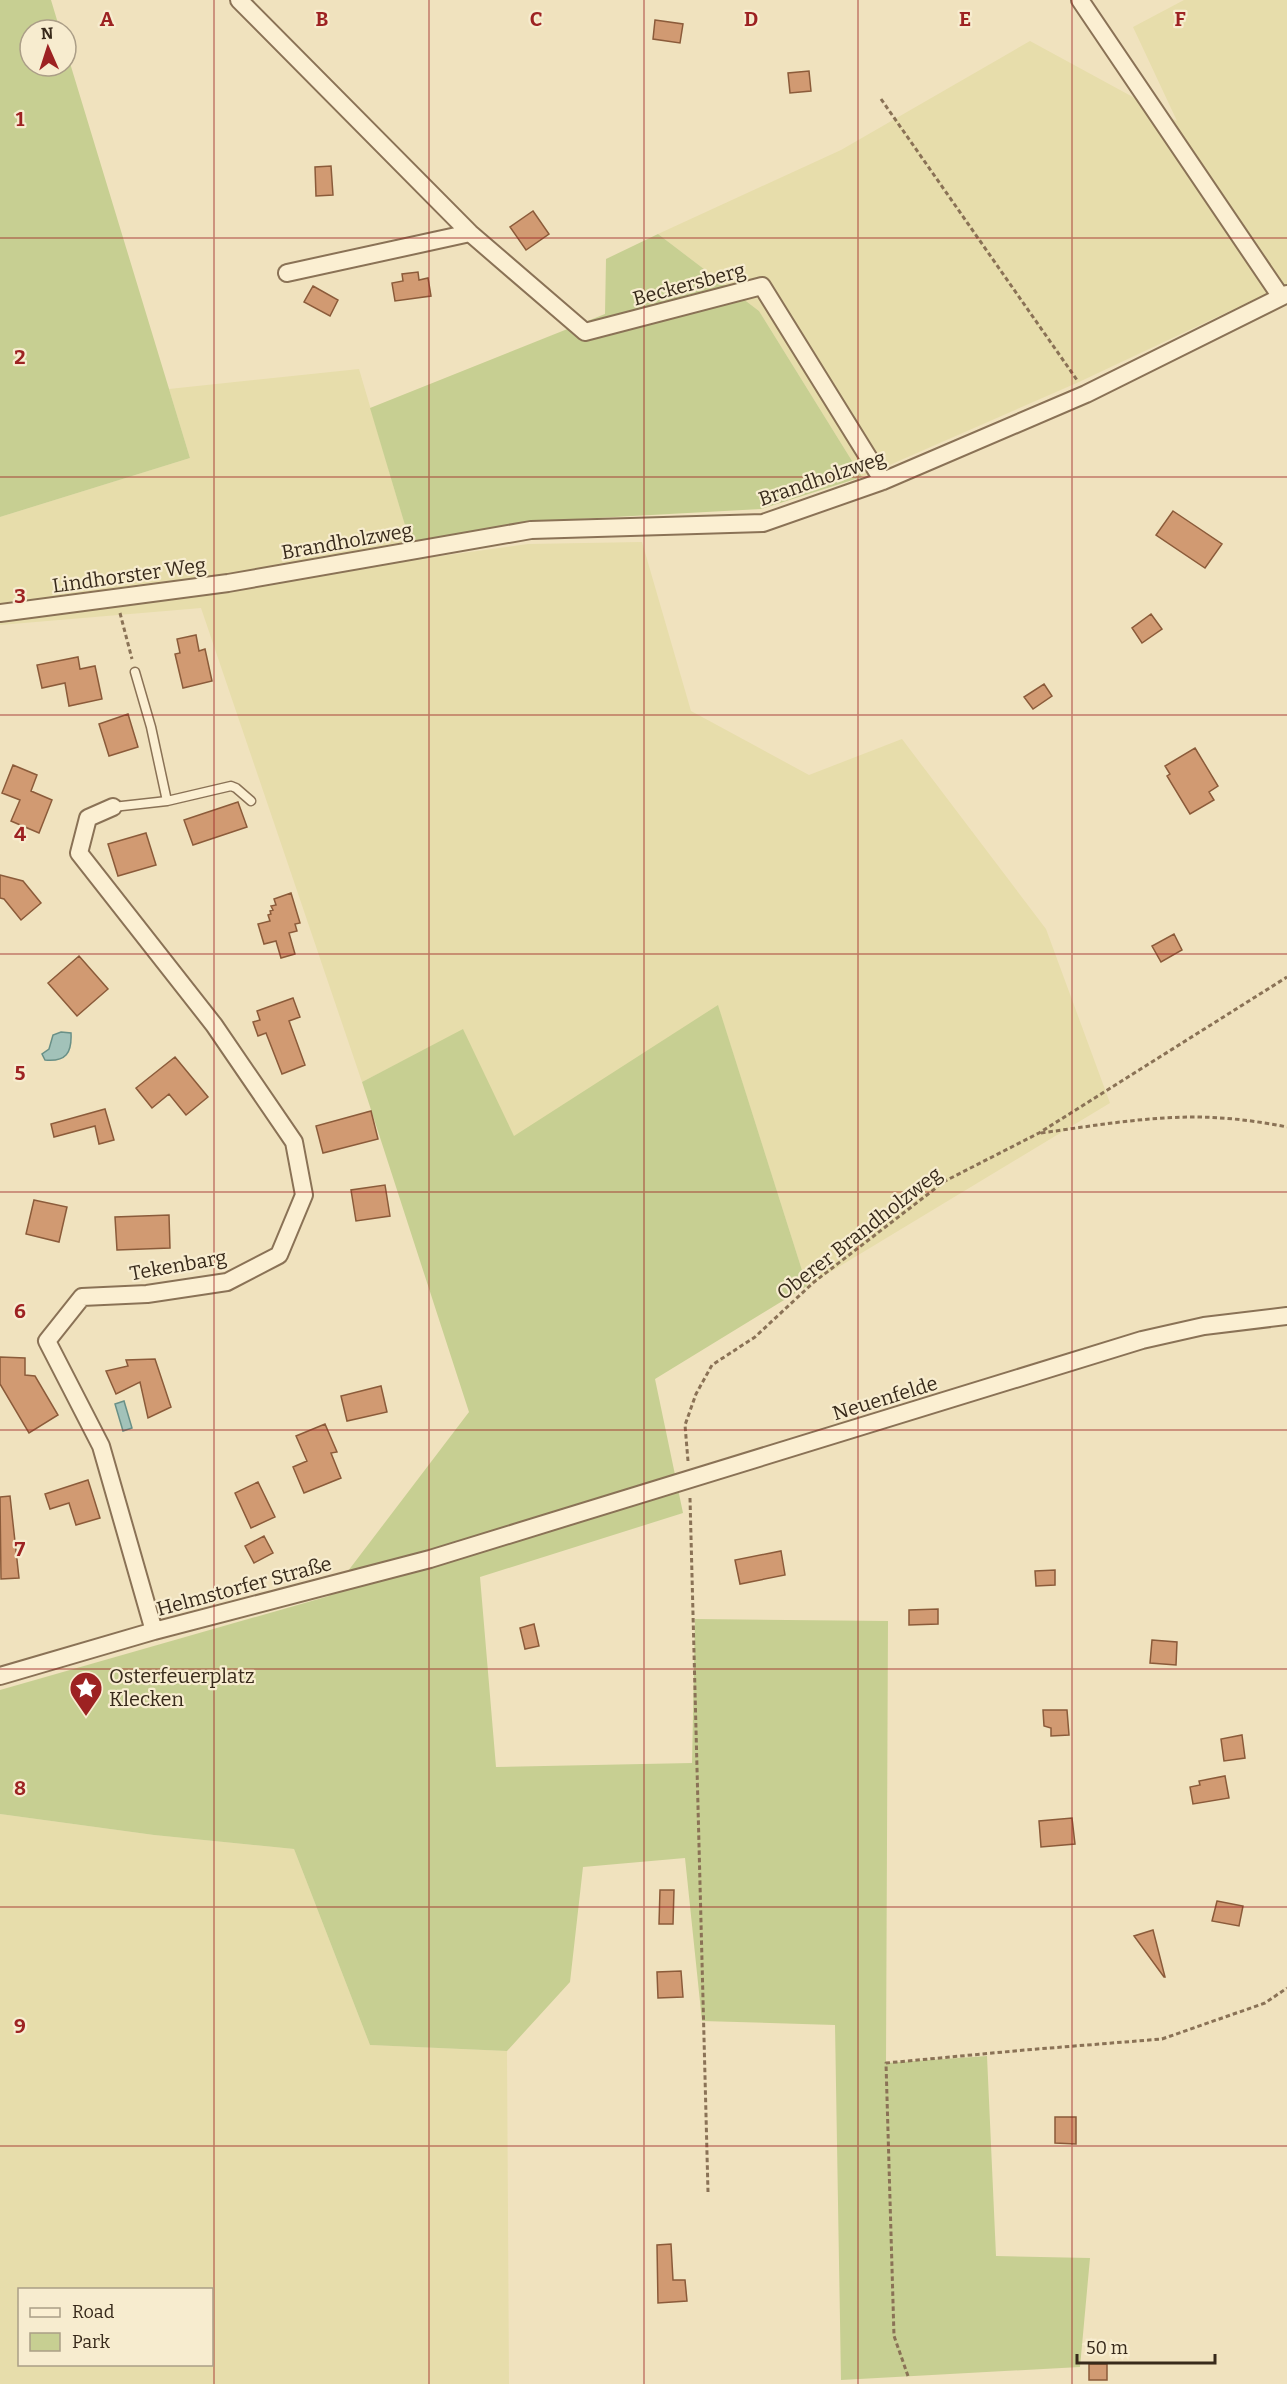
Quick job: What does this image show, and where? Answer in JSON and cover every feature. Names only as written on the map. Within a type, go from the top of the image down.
[{"type":"street","name":"Beckersberg","points":[[239,0],[470,233],[585,332],[762,286],[884,481]]},
{"type":"street","points":[[1080,0],[1284,295]]},
{"type":"street","points":[[287,273],[470,233]]},
{"type":"street","name":"Brandholzweg","points":[[228,583],[531,530],[763,522],[884,481],[1086,394],[1284,295]]},
{"type":"street","name":"Lindhorster Weg","points":[[0,613],[228,583]]},
{"type":"street","name":"Tekenbarg","points":[[113,807],[88,818],[79,853],[214,1024],[294,1142],[304,1195],[279,1255],[227,1282],[147,1294],[82,1297],[47,1341],[100,1446],[154,1631]]},
{"type":"street","name":"Neuenfelde","points":[[499,1538],[1142,1340],[1204,1326],[1287,1316]]},
{"type":"street","name":"Helmstorfer Straße","points":[[0,1676],[154,1631],[430,1559],[499,1538]]},
{"type":"lane","points":[[135,672],[151,726],[167,801]]},
{"type":"lane","points":[[113,807],[167,801],[231,786],[237,788],[251,801]]},
{"type":"path","points":[[881,99],[1086,394]]},
{"type":"path","points":[[116,598],[135,672]]},
{"type":"path","name":"Oberer Brandholzweg","points":[[708,2192],[690,1480],[685,1425],[696,1394],[712,1365],[755,1337],[814,1282],[945,1181],[1040,1133],[1287,977]]},
{"type":"path","points":[[1040,1133],[1124,1122],[1195,1117],[1287,1127]]},
{"type":"path","points":[[908,2376],[894,2336],[886,2063],[1162,2039],[1265,2003],[1287,1988]]},
{"type":"shaded area","points":[[1184,0],[1287,0],[1287,284],[1079,382],[862,477],[759,311],[658,234],[841,150],[1030,41],[1177,121],[1133,27]]},
{"type":"shaded area","points":[[359,369],[410,542],[419,559],[528,544],[642,542],[691,711],[809,775],[902,739],[1046,929],[1110,1103],[807,1286],[718,1006],[514,1137],[463,1030],[362,1082],[201,608],[0,625],[0,517],[190,458],[169,389]]},
{"type":"shaded area","points":[[0,1814],[154,1835],[294,1849],[370,2045],[507,2051],[509,2384],[0,2384]]},
{"type":"green space","points":[[0,0],[51,0],[56,18],[18,18],[18,78],[75,78],[190,458],[0,517]]},
{"type":"green space","points":[[658,234],[759,311],[862,477],[761,509],[541,521],[410,542],[370,408],[605,314],[606,259]]},
{"type":"green space","points":[[718,1005],[807,1286],[655,1379],[683,1513],[480,1577],[496,1767],[692,1763],[695,1619],[888,1621],[886,2063],[987,2056],[996,2256],[1090,2258],[1080,2367],[841,2380],[835,2025],[702,2021],[685,1858],[583,1867],[570,1982],[507,2051],[370,2045],[294,1849],[154,1835],[0,1814],[0,1690],[329,1596],[469,1412],[362,1082],[463,1029],[514,1136]]},
{"type":"water","points":[[61,1032],[71,1033],[69,1051],[63,1058],[45,1060],[42,1054],[49,1049],[53,1035]]},
{"type":"water","points":[[124,1401],[132,1428],[123,1431],[115,1404]]},
{"type":"building","points":[[655,20],[683,24],[680,43],[653,39]]},
{"type":"building","points":[[809,71],[811,91],[790,93],[788,73]]},
{"type":"building","points":[[331,166],[333,195],[316,196],[315,167]]},
{"type":"building","points":[[533,211],[549,234],[526,250],[510,227]]},
{"type":"building","points":[[418,272],[419,280],[428,278],[431,296],[395,301],[392,283],[403,281],[402,274]]},
{"type":"building","points":[[313,286],[338,300],[330,316],[304,302]]},
{"type":"building","points":[[1173,511],[1222,544],[1205,568],[1156,535]]},
{"type":"building","points":[[1151,614],[1162,629],[1142,643],[1132,628]]},
{"type":"building","points":[[196,635],[199,651],[205,649],[212,681],[183,688],[175,654],[180,653],[177,639]]},
{"type":"building","points":[[78,657],[80,669],[95,666],[102,699],[69,706],[65,683],[42,688],[37,665]]},
{"type":"building","points":[[1044,684],[1052,696],[1033,709],[1024,697]]},
{"type":"building","points":[[128,714],[138,747],[109,756],[99,724]]},
{"type":"building","points":[[1195,748],[1218,786],[1209,792],[1214,800],[1190,814],[1167,776],[1170,774],[1165,766]]},
{"type":"building","points":[[13,765],[37,775],[31,791],[52,800],[39,833],[11,821],[20,800],[2,793]]},
{"type":"building","points":[[238,802],[247,827],[193,845],[184,820]]},
{"type":"building","points":[[146,833],[156,865],[118,876],[108,844]]},
{"type":"building","points":[[0,875],[23,881],[41,903],[21,920],[4,899],[0,898]]},
{"type":"building","points":[[291,893],[300,923],[295,924],[297,931],[289,933],[295,954],[281,958],[276,941],[264,944],[258,924],[270,921],[268,915],[273,910],[271,906],[276,905],[274,899]]},
{"type":"building","points":[[1174,934],[1182,950],[1161,962],[1152,946]]},
{"type":"building","points":[[79,956],[108,989],[77,1016],[48,983]]},
{"type":"building","points":[[293,998],[300,1017],[289,1021],[305,1065],[282,1074],[266,1033],[258,1036],[253,1022],[260,1020],[257,1011]]},
{"type":"building","points":[[175,1057],[208,1097],[186,1115],[169,1094],[152,1108],[136,1088]]},
{"type":"building","points":[[105,1109],[114,1140],[99,1144],[95,1126],[54,1137],[51,1124]]},
{"type":"building","points":[[371,1111],[378,1139],[323,1153],[316,1126]]},
{"type":"building","points":[[385,1185],[390,1216],[356,1221],[351,1190]]},
{"type":"building","points":[[34,1200],[67,1207],[59,1242],[26,1234]]},
{"type":"building","points":[[169,1215],[170,1248],[117,1250],[115,1217]]},
{"type":"building","points":[[0,1357],[25,1358],[25,1375],[35,1376],[58,1415],[29,1433],[0,1384]]},
{"type":"building","points":[[155,1359],[171,1407],[148,1418],[140,1382],[116,1394],[106,1371],[128,1366],[126,1360]]},
{"type":"building","points":[[381,1386],[387,1412],[347,1421],[341,1396]]},
{"type":"building","points":[[325,1424],[337,1452],[331,1453],[341,1478],[304,1493],[293,1467],[307,1461],[296,1436]]},
{"type":"building","points":[[88,1480],[100,1518],[76,1525],[69,1503],[50,1509],[45,1494]]},
{"type":"building","points":[[258,1482],[275,1517],[251,1528],[235,1493]]},
{"type":"building","points":[[10,1496],[19,1578],[1,1579],[0,1497]]},
{"type":"building","points":[[264,1536],[273,1553],[254,1563],[245,1546]]},
{"type":"building","points":[[781,1551],[785,1575],[740,1584],[735,1560]]},
{"type":"building","points":[[1055,1570],[1055,1585],[1036,1586],[1035,1571]]},
{"type":"building","points":[[938,1609],[938,1624],[909,1625],[909,1610]]},
{"type":"building","points":[[534,1624],[539,1646],[525,1649],[520,1628]]},
{"type":"building","points":[[1152,1640],[1177,1642],[1176,1665],[1150,1663]]},
{"type":"building","points":[[1043,1710],[1067,1710],[1069,1735],[1051,1736],[1051,1728],[1044,1726]]},
{"type":"building","points":[[1242,1735],[1245,1758],[1224,1761],[1221,1739]]},
{"type":"building","points":[[1225,1776],[1229,1798],[1193,1804],[1190,1787],[1200,1785],[1199,1781]]},
{"type":"building","points":[[1072,1818],[1075,1844],[1041,1847],[1039,1821]]},
{"type":"building","points":[[660,1890],[674,1890],[673,1924],[659,1924]]},
{"type":"building","points":[[1217,1901],[1243,1906],[1239,1926],[1212,1921]]},
{"type":"building","points":[[1153,1930],[1165,1977],[1134,1936]]},
{"type":"building","points":[[681,1971],[683,1997],[658,1998],[657,1972]]},
{"type":"building","points":[[1055,2117],[1076,2117],[1076,2144],[1055,2143]]},
{"type":"building","points":[[671,2244],[673,2280],[685,2280],[687,2301],[658,2303],[657,2245]]},
{"type":"building","points":[[1089,2364],[1107,2364],[1107,2380],[1089,2380]]},
{"type":"place","name":"Osterfeuerplatz Klecken","points":[[86,1717]]}]
